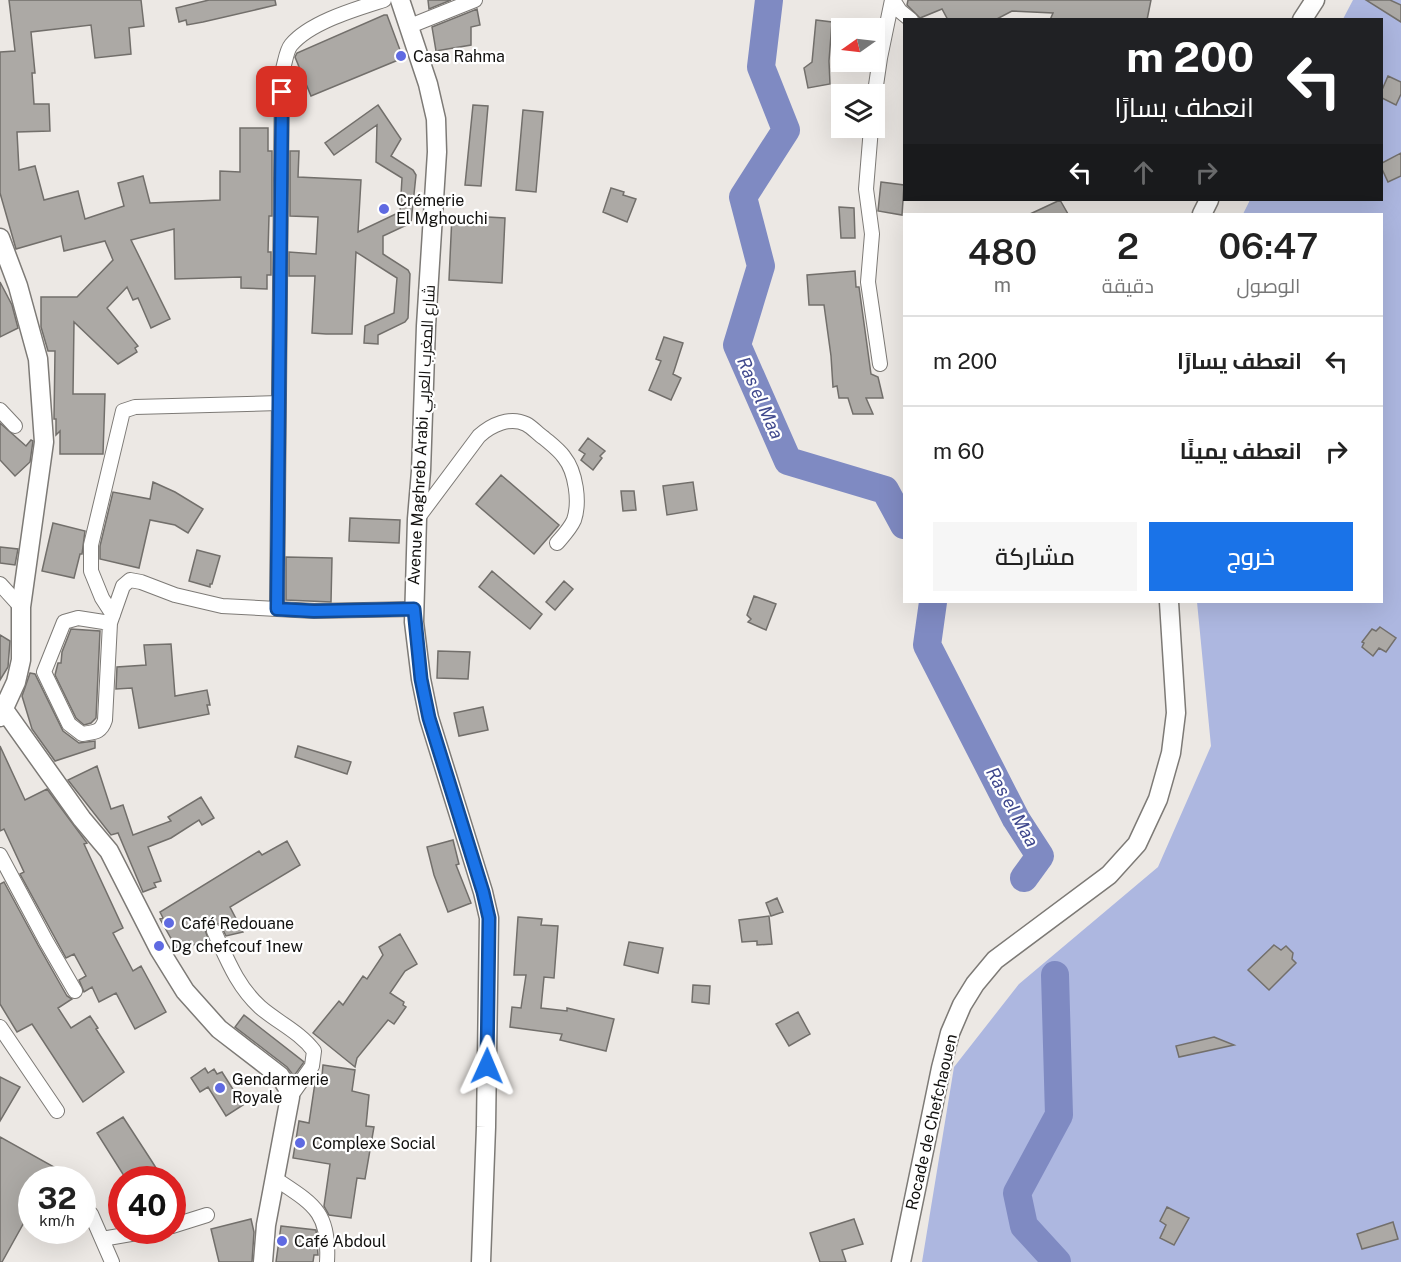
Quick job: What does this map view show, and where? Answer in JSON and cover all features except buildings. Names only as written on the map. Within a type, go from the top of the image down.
[{"type":"street","points":[[277,609],[282,72],[290,46],[314,27],[384,0]]},
{"type":"street","name":"Avenue Maghreb Arabi شارع المغرب العربي","points":[[400,0],[428,84],[436,119],[414,609],[421,679],[429,718],[489,918],[481,1262]]},
{"type":"street","points":[[410,26],[475,0]]},
{"type":"street","points":[[892,0],[909,18]]},
{"type":"street","points":[[876,84],[892,0]]},
{"type":"street","points":[[1303,18],[1315,0]]},
{"type":"street","points":[[870,138],[866,189],[872,234],[868,282],[880,364]]},
{"type":"street","points":[[0,238],[18,286],[38,359],[44,442],[21,607],[21,660],[16,682],[1,710],[82,819],[109,851],[159,949],[185,991],[219,1029],[280,1076],[290,1096]]},
{"type":"street","points":[[111,619],[91,571],[91,545],[123,411],[135,407],[279,403]]},
{"type":"street","points":[[0,410],[15,426]]},
{"type":"street","points":[[417,519],[479,436],[489,427],[500,423],[518,422],[527,424],[563,455],[572,472],[576,508],[574,520],[557,543]]},
{"type":"street","points":[[111,619],[78,618],[64,622],[44,672],[69,724],[82,734],[99,731],[105,720],[111,619],[123,586],[130,580],[222,606],[314,611],[414,609]]},
{"type":"street","points":[[0,584],[21,607]]},
{"type":"street","name":"Rocade de Chefchaouen","points":[[901,1262],[941,1068],[950,1033],[965,999],[995,960],[1110,874],[1137,844],[1158,799],[1171,753],[1176,713],[1169,603]]},
{"type":"street","points":[[0,855],[5,876],[75,991]]},
{"type":"street","points":[[214,931],[239,984],[261,1008],[308,1042],[314,1051],[312,1066],[300,1086],[290,1096],[274,1178],[263,1262]]},
{"type":"street","points":[[0,1027],[57,1111]]},
{"type":"street","points":[[274,1178],[309,1201],[322,1219],[328,1234],[327,1262]]},
{"type":"street","points":[[186,1222],[207,1215]]},
{"type":"street","points":[[96,1225],[112,1262]]},
{"type":"street","points":[[102,1239],[108,1238]]},
{"type":"shaded area","points":[[1353,0],[1401,0],[1401,1262],[922,1262],[954,1067],[1019,984],[1158,867],[1211,746],[1197,603],[1383,603],[1383,213],[1244,213],[1250,201],[1383,201],[1383,18],[1344,18]]},
{"type":"waterway","name":"Ras el Maa","points":[[769,0],[761,67],[786,130],[743,197],[761,266],[737,345],[788,461],[885,490],[903,523]]},
{"type":"waterway","name":"Ras el Maa","points":[[933,603],[927,645],[1016,819],[1040,856],[1024,878]]},
{"type":"waterway","name":"Ras el Maa","points":[[1055,975],[1059,1115],[1017,1193],[1024,1226],[1057,1262]]},
{"type":"place","name":"Casa Rahma","points":[[401,56]]},
{"type":"place","name":"Crémerie El Mghouchi","points":[[384,209]]},
{"type":"place","name":"Café Redouane","points":[[169,923]]},
{"type":"place","name":"Dg chefcouf 1new","points":[[159,946]]},
{"type":"place","name":"Gendarmerie Royale","points":[[220,1088]]},
{"type":"place","name":"Complexe Social","points":[[300,1143]]},
{"type":"place","name":"Café Abdoul","points":[[282,1241]]},
{"type":"route","points":[[282,92],[277,609],[314,611],[414,609],[421,679],[429,718],[489,918],[487,1066]]}]
